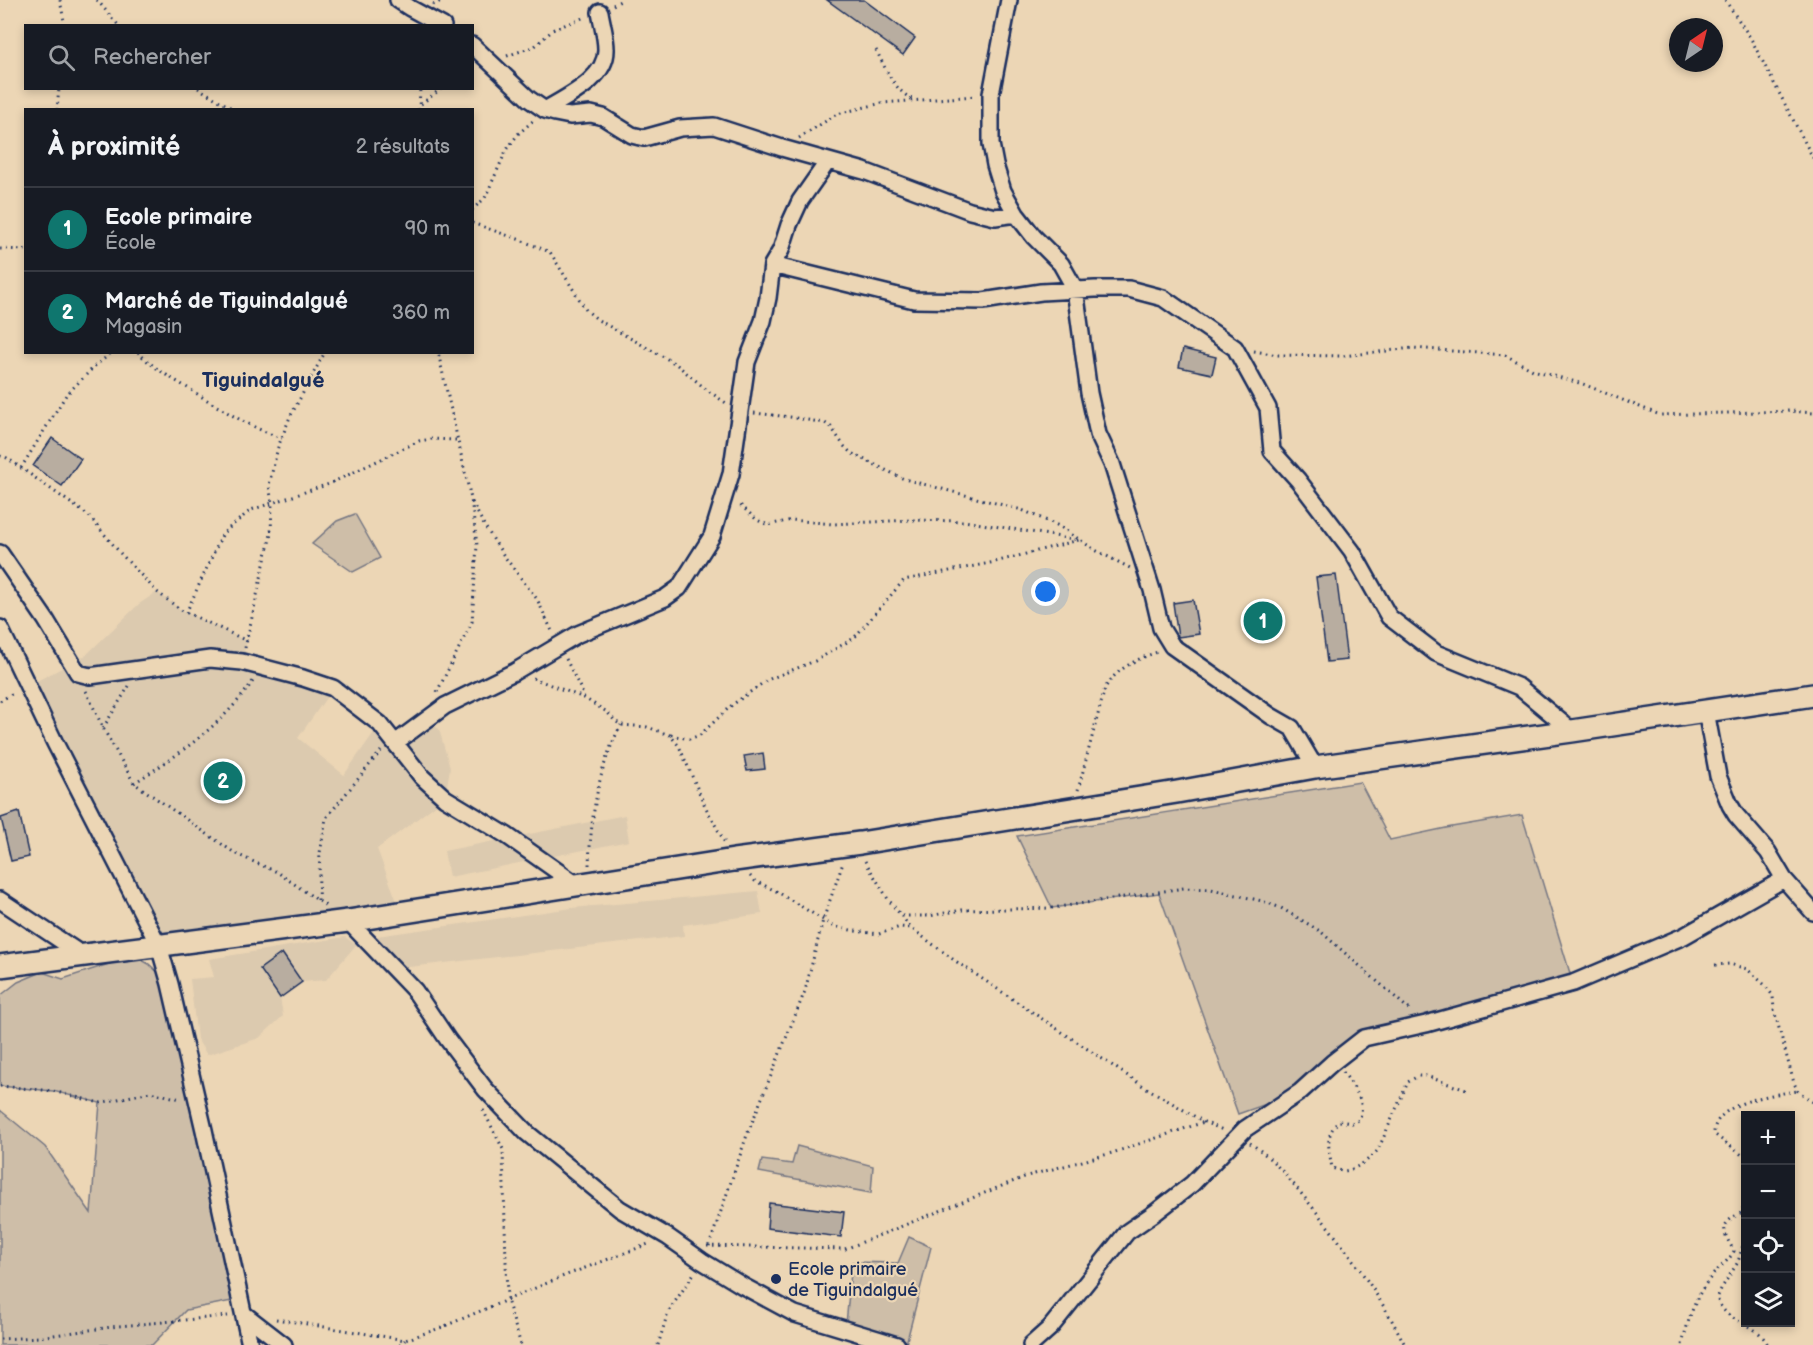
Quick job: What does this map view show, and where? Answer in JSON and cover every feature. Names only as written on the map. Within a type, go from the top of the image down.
[{"type":"street","points":[[398,0],[439,24]]},
{"type":"street","points":[[1009,0],[991,94],[991,144],[995,165],[1003,191],[1016,214],[1034,237],[1061,264],[1075,289],[1089,393],[1098,434],[1112,464],[1148,578],[1161,628],[1172,645],[1271,716],[1292,728],[1315,767]]},
{"type":"street","points":[[545,110],[590,82],[604,61],[606,50],[600,12]]},
{"type":"street","points":[[474,47],[529,99],[545,110],[563,115],[591,114],[603,117],[632,135],[648,138],[681,128],[714,126],[864,171],[977,213],[995,217],[1016,214]]},
{"type":"street","points":[[395,743],[445,706],[514,672],[578,634],[665,598],[679,588],[712,536],[731,474],[747,362],[763,321],[772,265],[781,250],[800,201],[828,160]]},
{"type":"street","points":[[772,265],[914,300],[983,301],[1075,289],[1129,289],[1163,298],[1235,348],[1268,408],[1272,451],[1298,480],[1352,551],[1389,617],[1436,653],[1519,687],[1572,731]]},
{"type":"street","points":[[0,553],[46,620],[78,673],[90,676],[210,659],[242,662],[333,688],[380,724],[422,777],[445,798],[583,884]]},
{"type":"street","points":[[0,628],[55,743],[159,946],[170,984],[250,1345]]},
{"type":"street","points":[[0,966],[348,921],[850,844],[1315,767],[1813,695]]},
{"type":"street","points":[[1706,711],[1718,776],[1724,794],[1736,815],[1768,852],[1784,879],[1813,912]]},
{"type":"street","points":[[1031,1345],[1050,1328],[1127,1232],[1192,1184],[1245,1129],[1300,1092],[1364,1038],[1426,1024],[1573,983],[1684,936],[1784,879]]},
{"type":"street","points":[[0,900],[84,956]]},
{"type":"street","points":[[348,921],[415,991],[484,1089],[527,1133],[620,1209],[743,1286],[795,1314],[897,1345]]},
{"type":"street","points":[[244,1314],[284,1345]]},
{"type":"path","points":[[60,0],[65,24]]},
{"type":"path","points":[[97,0],[117,24]]},
{"type":"path","points":[[492,64],[503,57],[535,46],[554,29],[600,12],[622,0]]},
{"type":"path","points":[[1725,0],[1749,37],[1813,158]]},
{"type":"path","points":[[876,50],[895,85],[906,97],[915,101]]},
{"type":"path","points":[[57,108],[59,90]]},
{"type":"path","points":[[201,90],[232,108]]},
{"type":"path","points":[[420,90],[420,108]]},
{"type":"path","points":[[421,104],[439,90]]},
{"type":"path","points":[[782,148],[837,114],[882,103],[991,94]]},
{"type":"path","points":[[474,208],[485,198],[506,151],[518,134],[545,110]]},
{"type":"path","points":[[474,224],[550,252],[586,310],[598,320],[676,364],[707,390],[740,412],[825,423],[831,427],[851,453],[904,479],[1022,510],[1059,526],[1095,550],[1148,578]]},
{"type":"path","points":[[0,249],[24,250]]},
{"type":"path","points":[[1235,348],[1277,355],[1343,356],[1413,348],[1505,356],[1533,370],[1583,384],[1660,415],[1791,411],[1813,413]]},
{"type":"path","points":[[21,468],[66,395],[110,354]]},
{"type":"path","points":[[140,354],[163,373],[228,413],[282,438]]},
{"type":"path","points":[[242,662],[271,534],[272,503],[269,485],[290,417],[324,354]]},
{"type":"path","points":[[436,693],[472,621],[477,544],[471,499],[438,354]]},
{"type":"path","points":[[186,613],[223,533],[251,510],[329,484],[418,441],[432,439],[457,441]]},
{"type":"path","points":[[0,456],[8,458],[89,516],[157,592],[186,613],[247,641]]},
{"type":"path","points":[[725,491],[757,520],[768,525],[792,520],[832,524],[911,519],[964,521],[1079,540]]},
{"type":"path","points":[[471,499],[504,556],[537,599],[584,698]]},
{"type":"path","points":[[514,672],[547,682],[584,698],[607,712],[621,725],[647,727],[688,739],[700,735],[732,705],[767,680],[815,661],[854,638],[904,580],[995,562],[1079,540]]},
{"type":"path","points":[[1072,808],[1105,688],[1120,669],[1172,645]]},
{"type":"path","points":[[134,783],[171,759],[210,729],[241,698],[263,667]]},
{"type":"path","points":[[103,728],[139,668]]},
{"type":"path","points":[[78,673],[103,728],[134,783],[236,854],[277,872],[348,921]]},
{"type":"path","points":[[583,884],[597,789],[610,746],[621,725]]},
{"type":"path","points":[[670,735],[679,746],[705,806],[734,860],[756,881],[832,926],[879,934],[900,927],[911,928]]},
{"type":"path","points":[[318,900],[320,853],[326,818],[382,749],[395,743]]},
{"type":"path","points":[[709,1246],[747,1135],[805,991],[823,920],[850,844],[867,863],[888,899],[911,928],[954,960],[1140,1084],[1204,1122],[1239,1136],[1280,1168],[1354,1260],[1393,1320],[1405,1345]]},
{"type":"path","points":[[902,916],[929,916],[962,910],[1052,909],[1184,888],[1211,889],[1281,908],[1320,931],[1426,1024]]},
{"type":"path","points":[[1715,965],[1730,964],[1747,969],[1765,985],[1773,996],[1774,1010],[1794,1083],[1798,1092],[1813,1102]]},
{"type":"path","points":[[1332,1063],[1343,1073],[1360,1098],[1363,1111],[1359,1120],[1352,1123],[1339,1121],[1327,1139],[1332,1168],[1342,1171],[1353,1168],[1378,1150],[1408,1082],[1418,1076],[1426,1076],[1466,1090]]},
{"type":"path","points":[[0,1086],[52,1092],[100,1103],[150,1092],[197,1103]]},
{"type":"path","points":[[1741,1154],[1714,1134],[1717,1120],[1728,1110],[1749,1101],[1774,1094],[1798,1092]]},
{"type":"path","points":[[483,1110],[503,1149],[507,1300],[521,1345]]},
{"type":"path","points":[[699,1244],[845,1249],[1027,1176],[1112,1154],[1204,1122]]},
{"type":"path","points":[[1682,1345],[1696,1300],[1711,1277],[1734,1251],[1725,1235],[1724,1226],[1729,1219],[1741,1214]]},
{"type":"path","points":[[400,1345],[405,1340],[668,1237]]},
{"type":"path","points":[[1741,1252],[1738,1262],[1717,1298],[1728,1316],[1760,1334],[1768,1345]]},
{"type":"path","points":[[658,1345],[668,1312],[702,1261]]},
{"type":"path","points":[[0,1339],[244,1314],[405,1340]]},
{"type":"shaded area","points":[[355,514],[380,558],[353,572],[312,544],[337,521]]},
{"type":"shaded area","points":[[157,592],[181,610],[247,641],[242,661],[333,688],[298,738],[344,775],[380,724],[395,742],[418,715],[439,729],[450,768],[445,798],[377,849],[401,912],[159,946],[27,686],[85,656],[139,604]]},
{"type":"shaded area","points":[[1360,782],[1390,840],[1522,815],[1573,983],[1364,1038],[1300,1092],[1238,1114],[1159,893],[1052,908],[1017,836]]},
{"type":"shaded area","points":[[625,815],[629,841],[449,877],[444,851]]},
{"type":"shaded area","points":[[758,891],[762,914],[683,925],[684,936],[409,967],[396,964],[377,936],[572,908]]},
{"type":"shaded area","points":[[345,937],[356,945],[326,980],[302,982],[280,997],[283,1016],[259,1038],[207,1055],[197,1039],[190,979],[214,977],[209,959]]},
{"type":"shaded area","points":[[138,958],[149,964],[170,984],[237,1300],[186,1310],[152,1345],[0,1345],[0,1110],[45,1147],[91,1213],[100,1103],[53,1091],[0,1086],[0,996],[18,982],[42,972],[63,979],[115,962]]},
{"type":"shaded area","points":[[797,1146],[873,1166],[871,1193],[759,1172],[762,1160],[792,1164]]},
{"type":"shaded area","points":[[909,1237],[931,1247],[906,1344],[846,1324],[852,1262],[898,1263]]},
{"type":"building","points":[[827,0],[864,0],[915,38],[903,55]]},
{"type":"building","points":[[1183,349],[1216,357],[1212,374],[1179,367]]},
{"type":"building","points":[[52,438],[81,459],[62,486],[33,466]]},
{"type":"building","points":[[1336,575],[1347,660],[1327,662],[1316,577]]},
{"type":"building","points":[[1193,600],[1199,634],[1178,637],[1173,603]]},
{"type":"building","points":[[763,753],[765,769],[747,771],[744,756]]},
{"type":"building","points":[[19,812],[29,857],[11,861],[1,818]]},
{"type":"building","points":[[282,953],[302,982],[280,998],[260,969]]},
{"type":"building","points":[[769,1203],[844,1212],[841,1237],[767,1228]]},
{"type":"place","name":"Ecole primaire","points":[[1263,621]]},
{"type":"place","name":"Marché de Tiguindalgué","points":[[223,781]]},
{"type":"place","name":"Ecole primaire de Tiguindalgué","points":[[776,1279]]},
{"type":"district","name":"Tiguindalgué","points":[[263,380]]}]
